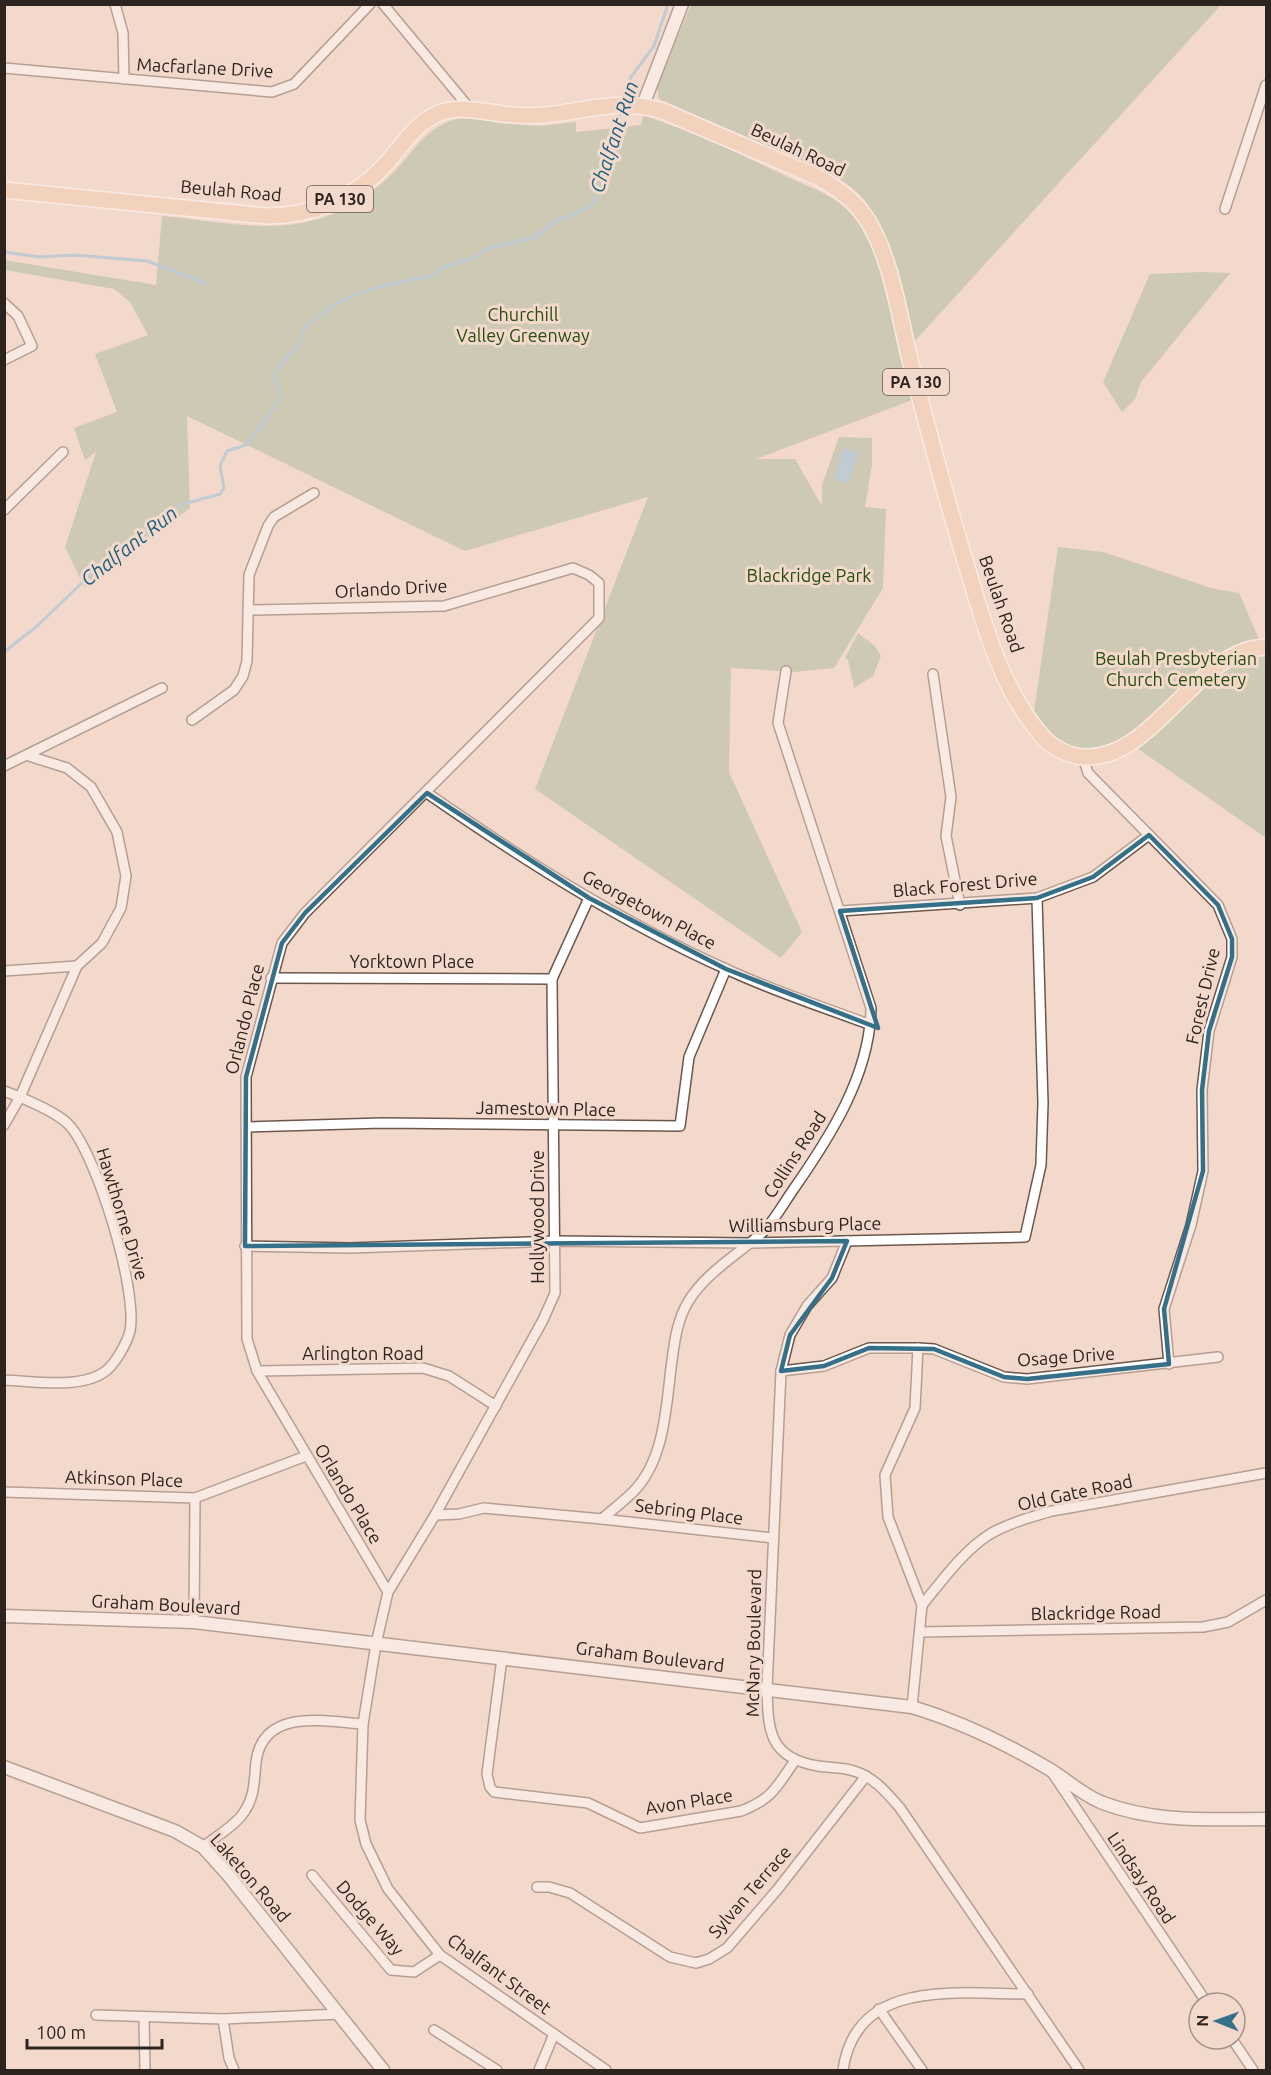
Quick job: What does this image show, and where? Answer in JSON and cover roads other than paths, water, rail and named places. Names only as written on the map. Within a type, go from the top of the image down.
[{"type":"main road","name":"Beulah Road","points":[[4,190],[292,216],[327,206],[358,188],[381,170],[416,130],[433,116],[451,111],[471,110],[514,116],[556,116],[612,104],[638,104],[817,177],[842,191],[867,219],[882,254],[949,508],[990,639],[1024,711],[1041,735],[1060,751],[1083,757]]},
{"type":"main road","points":[[1083,757],[1110,752],[1125,745],[1226,661],[1249,650],[1266,647]]},
{"type":"street","points":[[115,4],[123,33],[124,80]]},
{"type":"street","name":"Macfarlane Drive","points":[[4,68],[272,92],[294,84],[370,4]]},
{"type":"street","points":[[383,4],[471,110]]},
{"type":"street","points":[[638,104],[682,4]]},
{"type":"street","points":[[1225,209],[1266,85]]},
{"type":"street","points":[[4,303],[18,316],[32,346],[4,360]]},
{"type":"street","points":[[4,510],[63,452]]},
{"type":"street","points":[[192,720],[234,690],[243,676],[247,661],[249,575],[268,526],[274,517],[314,493]]},
{"type":"street","name":"Orlando Drive","points":[[248,610],[444,606],[573,568],[589,575],[599,584]]},
{"type":"street","name":"Orlando Place","points":[[388,1592],[257,1371],[246,1339],[244,1246],[248,1127],[246,1077],[282,943],[305,913],[599,618],[599,584]]},
{"type":"street","name":"Collins Road","points":[[602,1519],[634,1491],[647,1473],[659,1448],[675,1335],[687,1303],[708,1277],[766,1229],[828,1140],[852,1090],[871,1025],[872,1008],[778,723],[786,671]]},
{"type":"street","points":[[933,674],[951,797],[946,836],[960,904]]},
{"type":"street","points":[[4,766],[29,756],[162,688]]},
{"type":"street","points":[[4,1125],[20,1097],[77,966],[102,943],[121,908],[126,876],[117,831],[91,787],[67,768],[29,756]]},
{"type":"street","name":"Forest Drive","points":[[1083,757],[1088,773],[1218,905],[1232,939],[1232,957],[1209,1032],[1202,1090],[1203,1171],[1191,1225],[1164,1309],[1168,1365]]},
{"type":"street","name":"Georgetown Place","points":[[427,793],[492,838],[589,898],[726,969],[871,1025]]},
{"type":"street","name":"Black Forest Drive","points":[[840,911],[1037,898],[1093,877],[1149,835]]},
{"type":"street","name":"Hollywood Drive","points":[[376,1644],[388,1592],[435,1515],[543,1320],[555,1293],[552,979],[589,898]]},
{"type":"street","name":"Williamsburg Place","points":[[244,1246],[350,1248],[556,1241],[749,1243],[1025,1237],[1041,1165],[1043,1091],[1037,898]]},
{"type":"street","points":[[4,971],[77,966]]},
{"type":"street","name":"Jamestown Place","points":[[248,1127],[382,1123],[680,1126],[689,1057],[726,969]]},
{"type":"street","name":"Yorktown Place","points":[[272,978],[552,979]]},
{"type":"street","name":"Hawthorne Drive","points":[[4,1091],[20,1097],[67,1123],[81,1141],[93,1166],[125,1267],[131,1310],[130,1332],[123,1347],[106,1370],[77,1382],[4,1380]]},
{"type":"street","name":"McNary Boulevard","points":[[794,1762],[774,1740],[768,1715],[767,1688],[781,1371],[790,1335],[807,1306],[832,1278],[847,1241]]},
{"type":"street","name":"Osage Drive","points":[[781,1371],[824,1366],[869,1348],[918,1348],[946,1353],[1004,1377],[1027,1379],[1218,1358]]},
{"type":"street","points":[[912,1707],[922,1605],[888,1517],[885,1475],[915,1408],[918,1348]]},
{"type":"street","name":"Arlington Road","points":[[257,1371],[423,1368],[449,1376],[495,1406]]},
{"type":"street","name":"Atkinson Place","points":[[4,1492],[195,1498],[306,1456]]},
{"type":"street","name":"Old Gate Road","points":[[922,1605],[970,1550],[990,1534],[1021,1520],[1052,1511],[1266,1473]]},
{"type":"street","points":[[194,1622],[195,1498]]},
{"type":"street","points":[[435,1515],[459,1514],[484,1508],[602,1519]]},
{"type":"street","name":"Sebring Place","points":[[602,1519],[773,1538]]},
{"type":"street","name":"Blackridge Road","points":[[920,1632],[1197,1628],[1228,1622],[1266,1600]]},
{"type":"street","name":"Graham Boulevard","points":[[4,1616],[194,1622],[767,1688],[912,1707],[956,1720],[991,1736],[1100,1802],[1132,1813],[1163,1817],[1266,1820]]},
{"type":"street","name":"Chalfant Street","points":[[376,1644],[363,1724],[360,1820],[366,1844],[388,1889],[440,1955],[606,2070]]},
{"type":"street","name":"Avon Place","points":[[502,1658],[487,1774],[490,1787],[494,1792],[588,1803],[640,1828],[741,1811],[756,1806],[767,1800],[794,1762]]},
{"type":"street","points":[[203,1847],[242,1815],[255,1791],[257,1760],[265,1737],[278,1725],[299,1721],[363,1724]]},
{"type":"street","points":[[794,1762],[853,1770],[866,1776],[885,1790],[900,1808],[1079,2070]]},
{"type":"street","name":"Laketon Road","points":[[4,1767],[175,1831],[203,1847],[383,2070]]},
{"type":"street","name":"Lindsay Road","points":[[1050,1770],[1199,1991]]},
{"type":"street","name":"Sylvan Terrace","points":[[537,1887],[549,1887],[570,1893],[670,1957],[688,1963],[709,1959],[727,1948],[866,1776]]},
{"type":"street","name":"Dodge Way","points":[[312,1875],[391,1970],[414,1972],[440,1955]]},
{"type":"street","points":[[843,2070],[849,2043],[879,2009],[908,1996],[1028,1994]]},
{"type":"street","points":[[879,2009],[922,2070]]},
{"type":"street","points":[[96,2015],[223,2019],[340,2014]]},
{"type":"street","points":[[144,2018],[145,2070]]},
{"type":"street","points":[[223,2019],[229,2058],[234,2070]]},
{"type":"street","points":[[434,2030],[497,2070]]},
{"type":"street","points":[[539,2070],[554,2034]]},
{"type":"street","points":[[1240,2051],[1253,2070]]},
{"type":"water","points":[[843,448],[858,453],[849,483],[834,479]]},
{"type":"waterway","name":"Chalfant Run","points":[[625,100],[631,77],[654,46],[668,4]]},
{"type":"waterway","name":"Chalfant Run","points":[[4,652],[36,627],[87,578],[180,505],[220,494],[224,488],[220,466],[227,451],[246,445],[276,405],[281,396],[274,376],[299,343],[306,327],[319,315],[366,291],[434,276],[441,268],[476,257],[488,248],[534,238],[556,221],[583,210],[593,203],[599,194],[607,152],[622,109]]},
{"type":"waterway","points":[[4,252],[40,257],[74,255],[147,261],[205,283]]},
{"type":"park label","name":"Churchill Valley Greenway","points":[[523,325]]},
{"type":"park label","name":"Blackridge Park","points":[[809,576]]},
{"type":"park label","name":"Beulah Presbyterian Church Cemetery","points":[[1176,669]]}]
